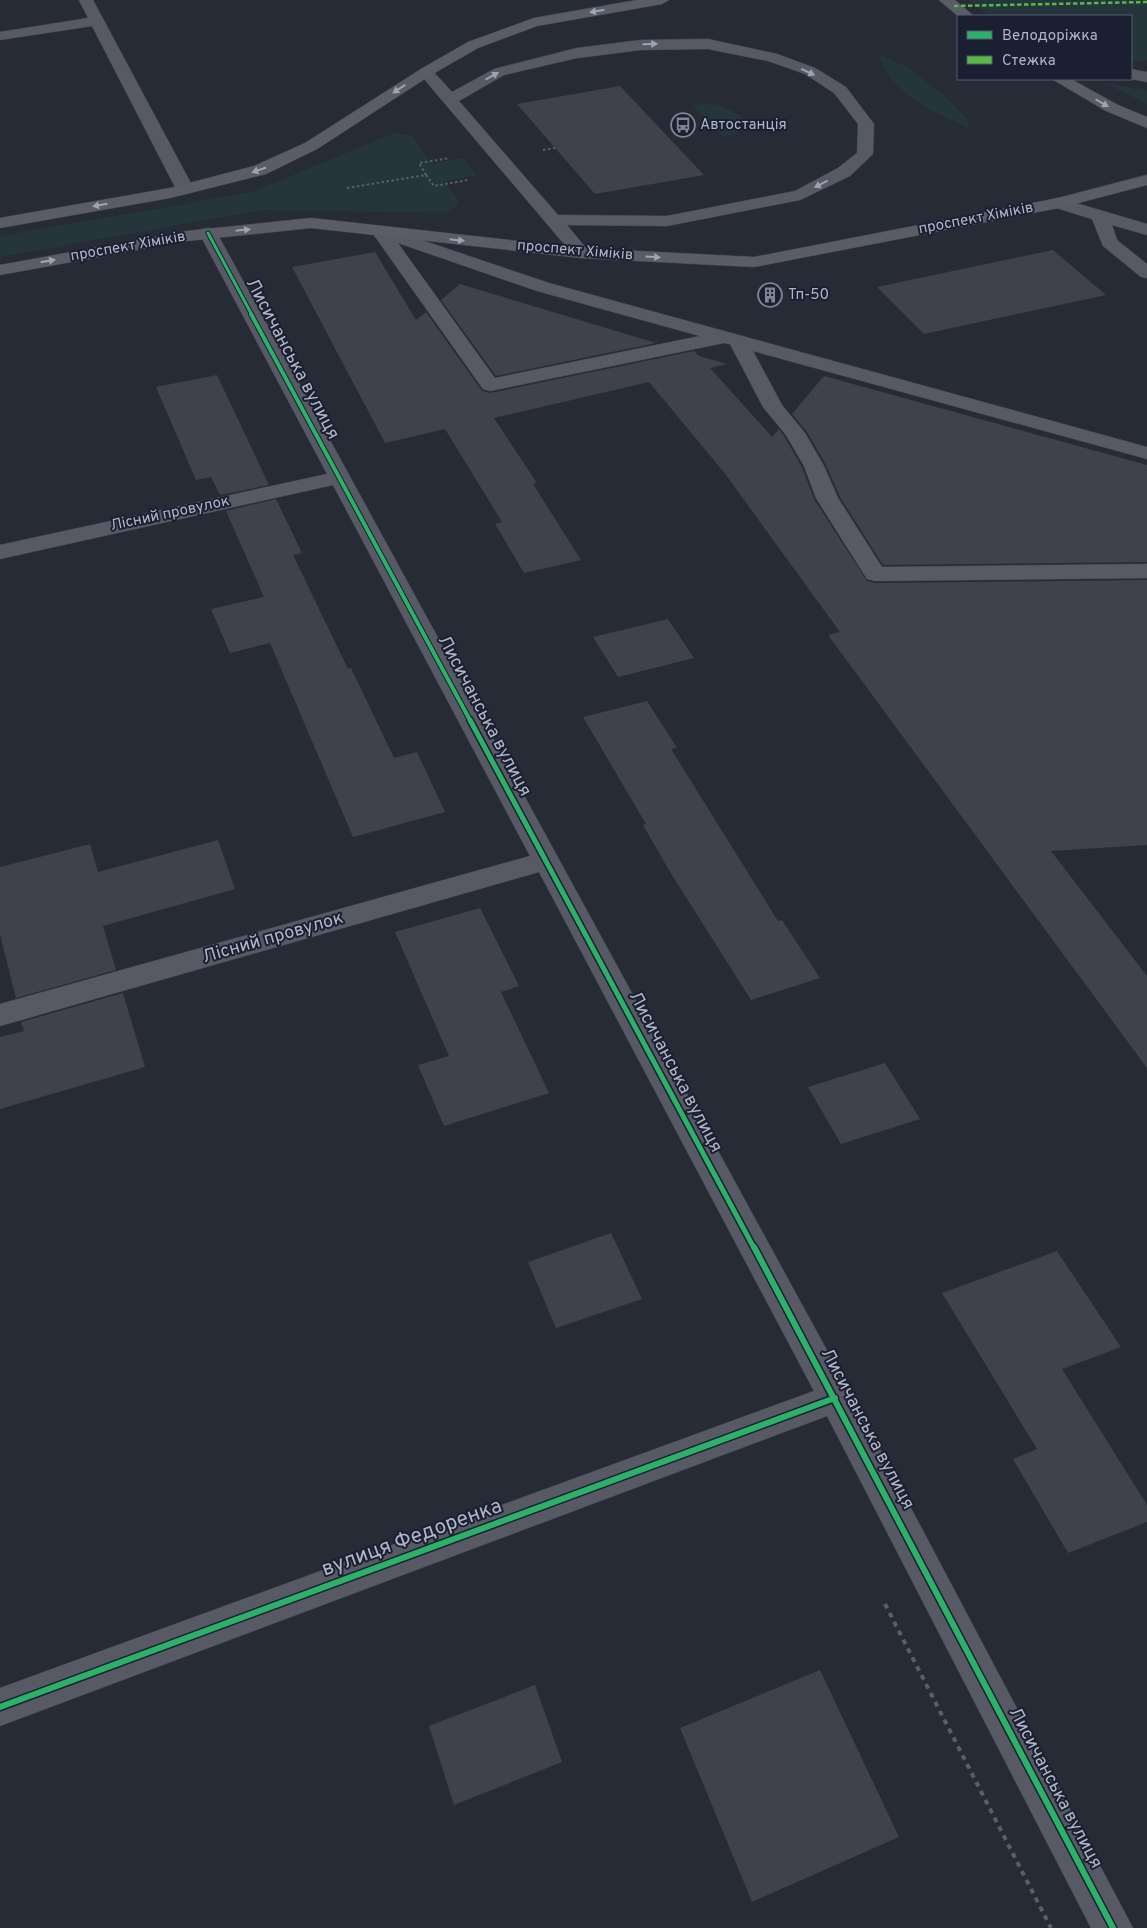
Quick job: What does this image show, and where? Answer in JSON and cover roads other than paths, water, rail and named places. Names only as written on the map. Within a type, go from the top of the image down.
[{"type":"main road","points":[[0,222],[185,189],[260,170],[311,146],[426,72],[473,45],[534,22],[662,0]]},
{"type":"main road","points":[[946,0],[966,15]]},
{"type":"main road","points":[[1062,80],[1112,108],[1147,123]]},
{"type":"main road","name":"проспект Хіміків","points":[[0,270],[208,233],[311,223],[581,253],[754,262],[1059,203],[1147,180]]},
{"type":"street","points":[[86,0],[185,189]]},
{"type":"street","points":[[0,36],[98,22]]},
{"type":"street","points":[[449,100],[499,72],[577,53],[641,44],[708,44],[772,57],[810,71],[840,90],[866,124],[865,154],[844,172],[800,195],[667,221],[552,220]]},
{"type":"street","points":[[426,72],[581,253]]},
{"type":"street","points":[[1132,74],[1147,77]]},
{"type":"street","points":[[1059,203],[1147,230]]},
{"type":"street","points":[[1100,216],[1109,242],[1147,274]]},
{"type":"street","points":[[380,231],[490,385],[731,339]]},
{"type":"street","points":[[380,231],[542,287],[1147,453]]},
{"type":"street","name":"Лисичанська вулиця","points":[[208,233],[835,1398],[1113,1928]]},
{"type":"street","points":[[731,339],[773,407],[795,433],[814,466],[827,498],[876,574],[1147,571]]},
{"type":"street","name":"Лісний провулок","points":[[0,552],[340,477]]},
{"type":"street","name":"Лісний провулок","points":[[0,1015],[546,861]]},
{"type":"street","name":"вулиця Федоренка","points":[[0,1707],[835,1398]]},
{"type":"place","name":"Автостанція","points":[[683,125]]},
{"type":"place","name":"Тп-50","points":[[770,295]]}]
